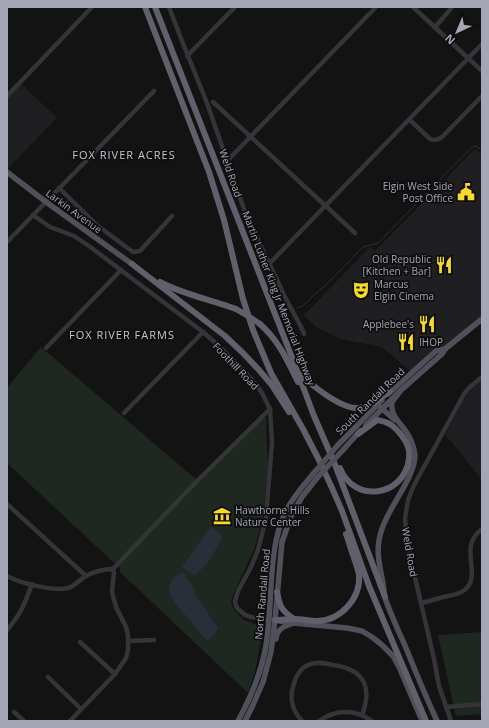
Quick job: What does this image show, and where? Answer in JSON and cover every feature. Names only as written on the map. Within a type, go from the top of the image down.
[{"type":"highway","points":[[145,7],[212,179],[224,220],[243,299],[253,330],[271,373],[319,460],[342,511],[370,586],[425,721]]},
{"type":"highway","name":"Martin Luther King Jr Memorial Highway","points":[[155,7],[314,416],[334,462],[385,597]]},
{"type":"highway","points":[[132,264],[225,336],[243,353],[271,384],[319,460]]},
{"type":"highway","points":[[132,264],[154,279],[175,289],[236,309],[260,324],[274,338],[284,353],[314,416]]},
{"type":"highway","points":[[293,360],[341,472],[348,482],[360,489],[370,492],[382,491],[390,488],[399,481],[404,474],[410,454],[408,443],[394,426],[385,421],[377,420],[358,434]]},
{"type":"highway","points":[[300,375],[338,403],[350,407],[359,408],[371,404],[390,391]]},
{"type":"highway","points":[[272,620],[318,621],[329,619],[346,610],[351,604],[358,587],[358,572],[343,524],[342,511]]},
{"type":"highway","points":[[277,592],[281,609],[293,621]]},
{"type":"main road","name":"Larkin Avenue","points":[[7,172],[132,264]]},
{"type":"main road","name":"South Randall Road","points":[[315,476],[343,450],[400,391],[442,354],[445,349],[482,319]]},
{"type":"main road","name":"South Randall Road","points":[[315,476],[338,445],[390,391],[436,351],[445,349]]},
{"type":"main road","points":[[400,391],[392,402],[393,414],[405,430],[412,444],[415,454],[414,463],[411,474],[382,528],[378,543],[378,556],[385,597],[437,721]]},
{"type":"main road","points":[[377,404],[405,430]]},
{"type":"main road","name":"North Randall Road","points":[[246,721],[263,682],[271,652],[276,541],[280,526],[295,496],[315,476]]},
{"type":"main road","name":"North Randall Road","points":[[238,721],[257,681],[265,651],[277,592],[282,542],[292,514],[315,476]]},
{"type":"main road","points":[[268,664],[273,656],[278,631],[293,621],[362,631],[382,645],[393,656],[420,716],[425,721]]},
{"type":"street","points":[[7,96],[92,7]]},
{"type":"street","name":"Weld Road","points":[[169,7],[187,56],[207,103],[245,212],[304,334]]},
{"type":"street","points":[[187,56],[235,7]]},
{"type":"street","points":[[227,161],[376,7]]},
{"type":"street","points":[[413,7],[482,71]]},
{"type":"street","points":[[435,27],[452,7]]},
{"type":"street","points":[[269,264],[482,44]]},
{"type":"street","points":[[7,242],[154,91]]},
{"type":"street","points":[[410,120],[430,139],[438,140],[482,96]]},
{"type":"street","points":[[213,102],[355,233]]},
{"type":"street","points":[[59,188],[98,226],[133,252],[140,251],[172,216]]},
{"type":"street","name":"Foothill Road","points":[[33,215],[50,227],[74,236],[121,270],[219,346],[258,387],[270,409],[272,442],[266,518],[250,571],[238,591],[235,602],[238,609],[245,615],[272,620]]},
{"type":"street","points":[[46,348],[121,270]]},
{"type":"street","points":[[124,413],[202,332]]},
{"type":"street","name":"Weld Road","points":[[451,721],[439,686],[406,537],[405,518],[408,500],[428,459],[464,394],[482,377]]},
{"type":"street","points":[[7,576],[54,589],[68,588],[94,572],[103,569],[113,569],[194,484],[270,409]]},
{"type":"street","points":[[7,504],[86,576]]},
{"type":"street","points":[[421,603],[460,593],[468,588],[473,574],[470,545],[482,529]]},
{"type":"street","points":[[70,721],[115,674],[126,658],[129,641],[126,627],[116,607],[112,592],[114,574],[113,569]]},
{"type":"street","points":[[7,630],[22,609],[32,584]]},
{"type":"street","points":[[129,641],[154,640]]},
{"type":"street","points":[[80,642],[115,674]]},
{"type":"street","points":[[302,721],[293,707],[292,692],[296,678],[301,670],[308,665],[315,663],[342,666],[351,669],[357,674],[366,691],[366,700],[362,714]]},
{"type":"street","points":[[48,677],[81,709]]},
{"type":"street","points":[[446,707],[482,704]]},
{"type":"street","points":[[14,712],[24,721]]},
{"type":"street","points":[[318,721],[338,713],[351,712],[362,714],[372,721]]},
{"type":"shaded area","points":[[20,83],[57,118],[7,169],[7,97]]},
{"type":"shaded area","points":[[475,149],[482,154],[482,318],[411,372],[382,347],[340,339],[316,327],[304,315],[370,247],[375,251]]},
{"type":"shaded area","name":"Hawthorne Hills Nature Center","points":[[41,347],[198,481],[263,418],[266,418],[268,472],[263,518],[254,550],[233,595],[231,603],[234,610],[244,620],[262,625],[262,634],[255,672],[248,693],[120,572],[120,568],[7,463],[7,388]]},
{"type":"shaded area","points":[[482,380],[482,480],[445,435],[464,399]]},
{"type":"shaded area","points":[[211,526],[223,536],[209,561],[195,576],[182,567]]},
{"type":"shaded area","points":[[183,573],[193,586],[196,596],[218,627],[214,635],[207,640],[176,605],[170,595],[169,587],[171,582],[177,575]]},
{"type":"shaded area","points":[[482,632],[482,714],[456,716],[438,635]]},
{"type":"waterway","points":[[297,308],[303,306],[363,247],[378,243],[470,149],[474,146],[478,147],[482,151]]},
{"type":"place","name":"Elgin West Side Post Office","points":[[466,192]]},
{"type":"place","name":"Old Republic [Kitchen + Bar]","points":[[444,265]]},
{"type":"place","name":"Marcus Elgin Cinema","points":[[361,290]]},
{"type":"place","name":"Applebee's","points":[[427,324]]},
{"type":"place","name":"IHOP","points":[[406,342]]},
{"type":"place","name":"Hawthorne Hills Nature Center","points":[[222,516]]},
{"type":"district","name":"FOX RIVER ACRES","points":[[124,154]]},
{"type":"district","name":"FOX RIVER FARMS","points":[[122,334]]}]
